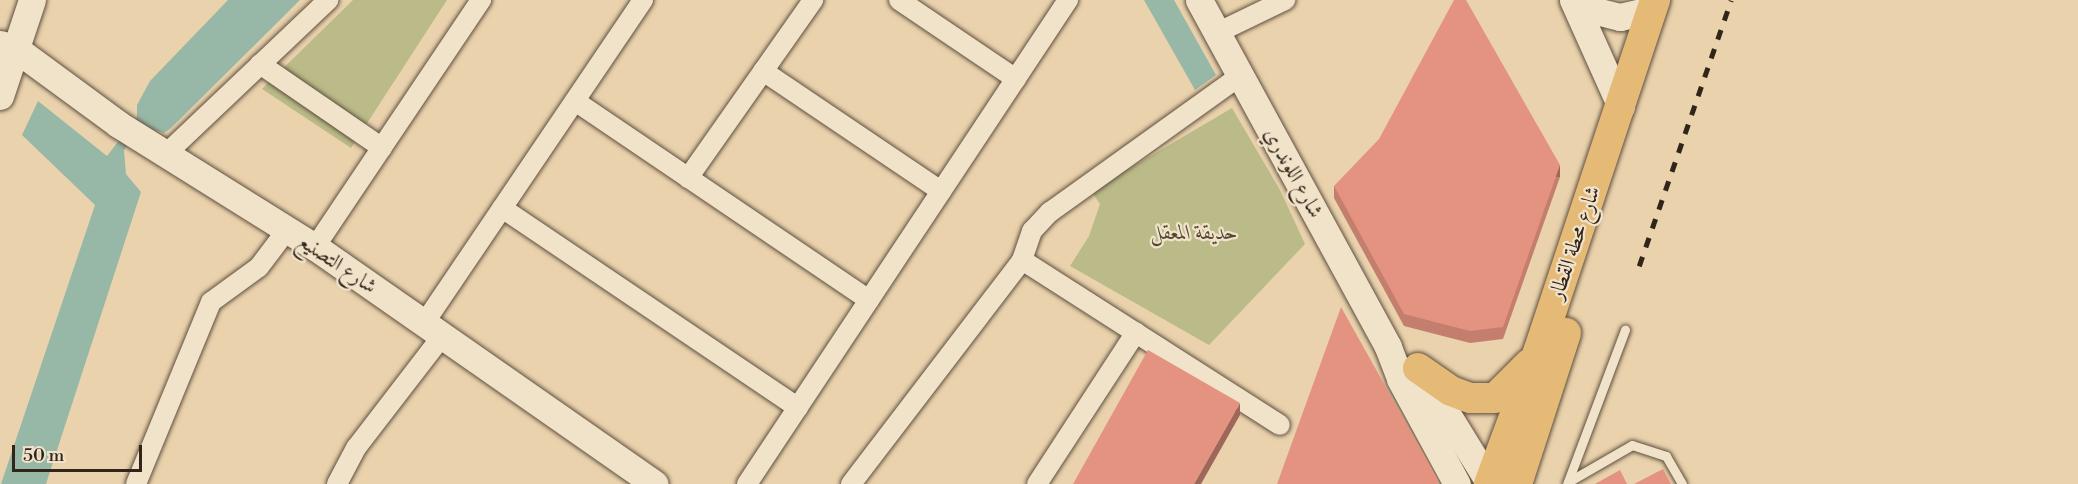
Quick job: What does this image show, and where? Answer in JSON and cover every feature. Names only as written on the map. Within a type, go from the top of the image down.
[{"type":"main road","name":"شارع محطة القطار","points":[[1496,484],[1655,0]]},
{"type":"main road","name":"شارع محطة القطار","points":[[1496,484],[1676,0]]},
{"type":"main road","points":[[1418,368],[1451,391],[1470,398],[1495,398],[1538,352]]},
{"type":"street","points":[[0,96],[8,46],[32,0]]},
{"type":"street","points":[[155,147],[260,64],[328,0]]},
{"type":"street","points":[[315,248],[481,0]]},
{"type":"street","points":[[688,178],[813,0]]},
{"type":"street","points":[[899,0],[1016,79]]},
{"type":"street","points":[[747,484],[1068,0]]},
{"type":"street","name":"شارع اللوندري","points":[[1199,0],[1388,346],[1400,379],[1457,484]]},
{"type":"street","points":[[1216,33],[1285,0]]},
{"type":"street","points":[[1573,0],[1621,107]]},
{"type":"street","points":[[1579,0],[1596,11],[1620,17],[1646,11],[1655,0]]},
{"type":"street","points":[[337,484],[356,448],[434,328],[502,208],[638,2]]},
{"type":"street","name":"شارع التصنيع","points":[[8,46],[118,124],[315,248],[434,328],[656,484]]},
{"type":"street","points":[[260,64],[382,148]]},
{"type":"street","points":[[763,71],[941,191]]},
{"type":"street","points":[[851,484],[1022,260],[1032,231],[1050,212],[1240,76]]},
{"type":"street","points":[[574,101],[869,300]]},
{"type":"street","points":[[502,208],[798,408]]},
{"type":"street","points":[[136,484],[211,302],[259,267],[287,230]]},
{"type":"street","points":[[1022,260],[1280,424]]},
{"type":"street","points":[[1037,484],[1136,332]]},
{"type":"street","points":[[1388,346],[1418,368],[1496,484]]},
{"type":"lane","points":[[1568,483],[1625,330]]},
{"type":"lane","points":[[1568,483],[1632,445],[1666,456],[1682,484]]},
{"type":"green space","points":[[353,0],[447,0],[351,148],[262,89]]},
{"type":"green space","name":"حديقة المعقل","points":[[1232,108],[1280,190],[1305,244],[1209,345],[1070,266],[1089,236],[1100,204],[1091,191]]},
{"type":"shaded area","points":[[228,0],[300,0],[171,128],[164,133],[144,127],[124,150],[126,174],[141,192],[46,484],[1,484],[95,205],[22,135],[38,101],[107,156],[137,117],[137,105],[150,81]]},
{"type":"shaded area","points":[[1144,0],[1174,0],[1216,75],[1195,90]]},
{"type":"building","points":[[1454,0],[1466,0],[1560,165],[1503,327],[1470,331],[1404,314],[1334,186],[1379,139]]},
{"type":"building","points":[[1341,307],[1438,480],[1438,484],[1277,484]]},
{"type":"building","points":[[1148,350],[1240,403],[1194,484],[1073,484]]},
{"type":"building","points":[[1663,469],[1671,484],[1634,484]]},
{"type":"building","points":[[1620,470],[1627,484],[1595,484]]},
{"type":"railway","points":[[1639,266],[1731,0]]}]
